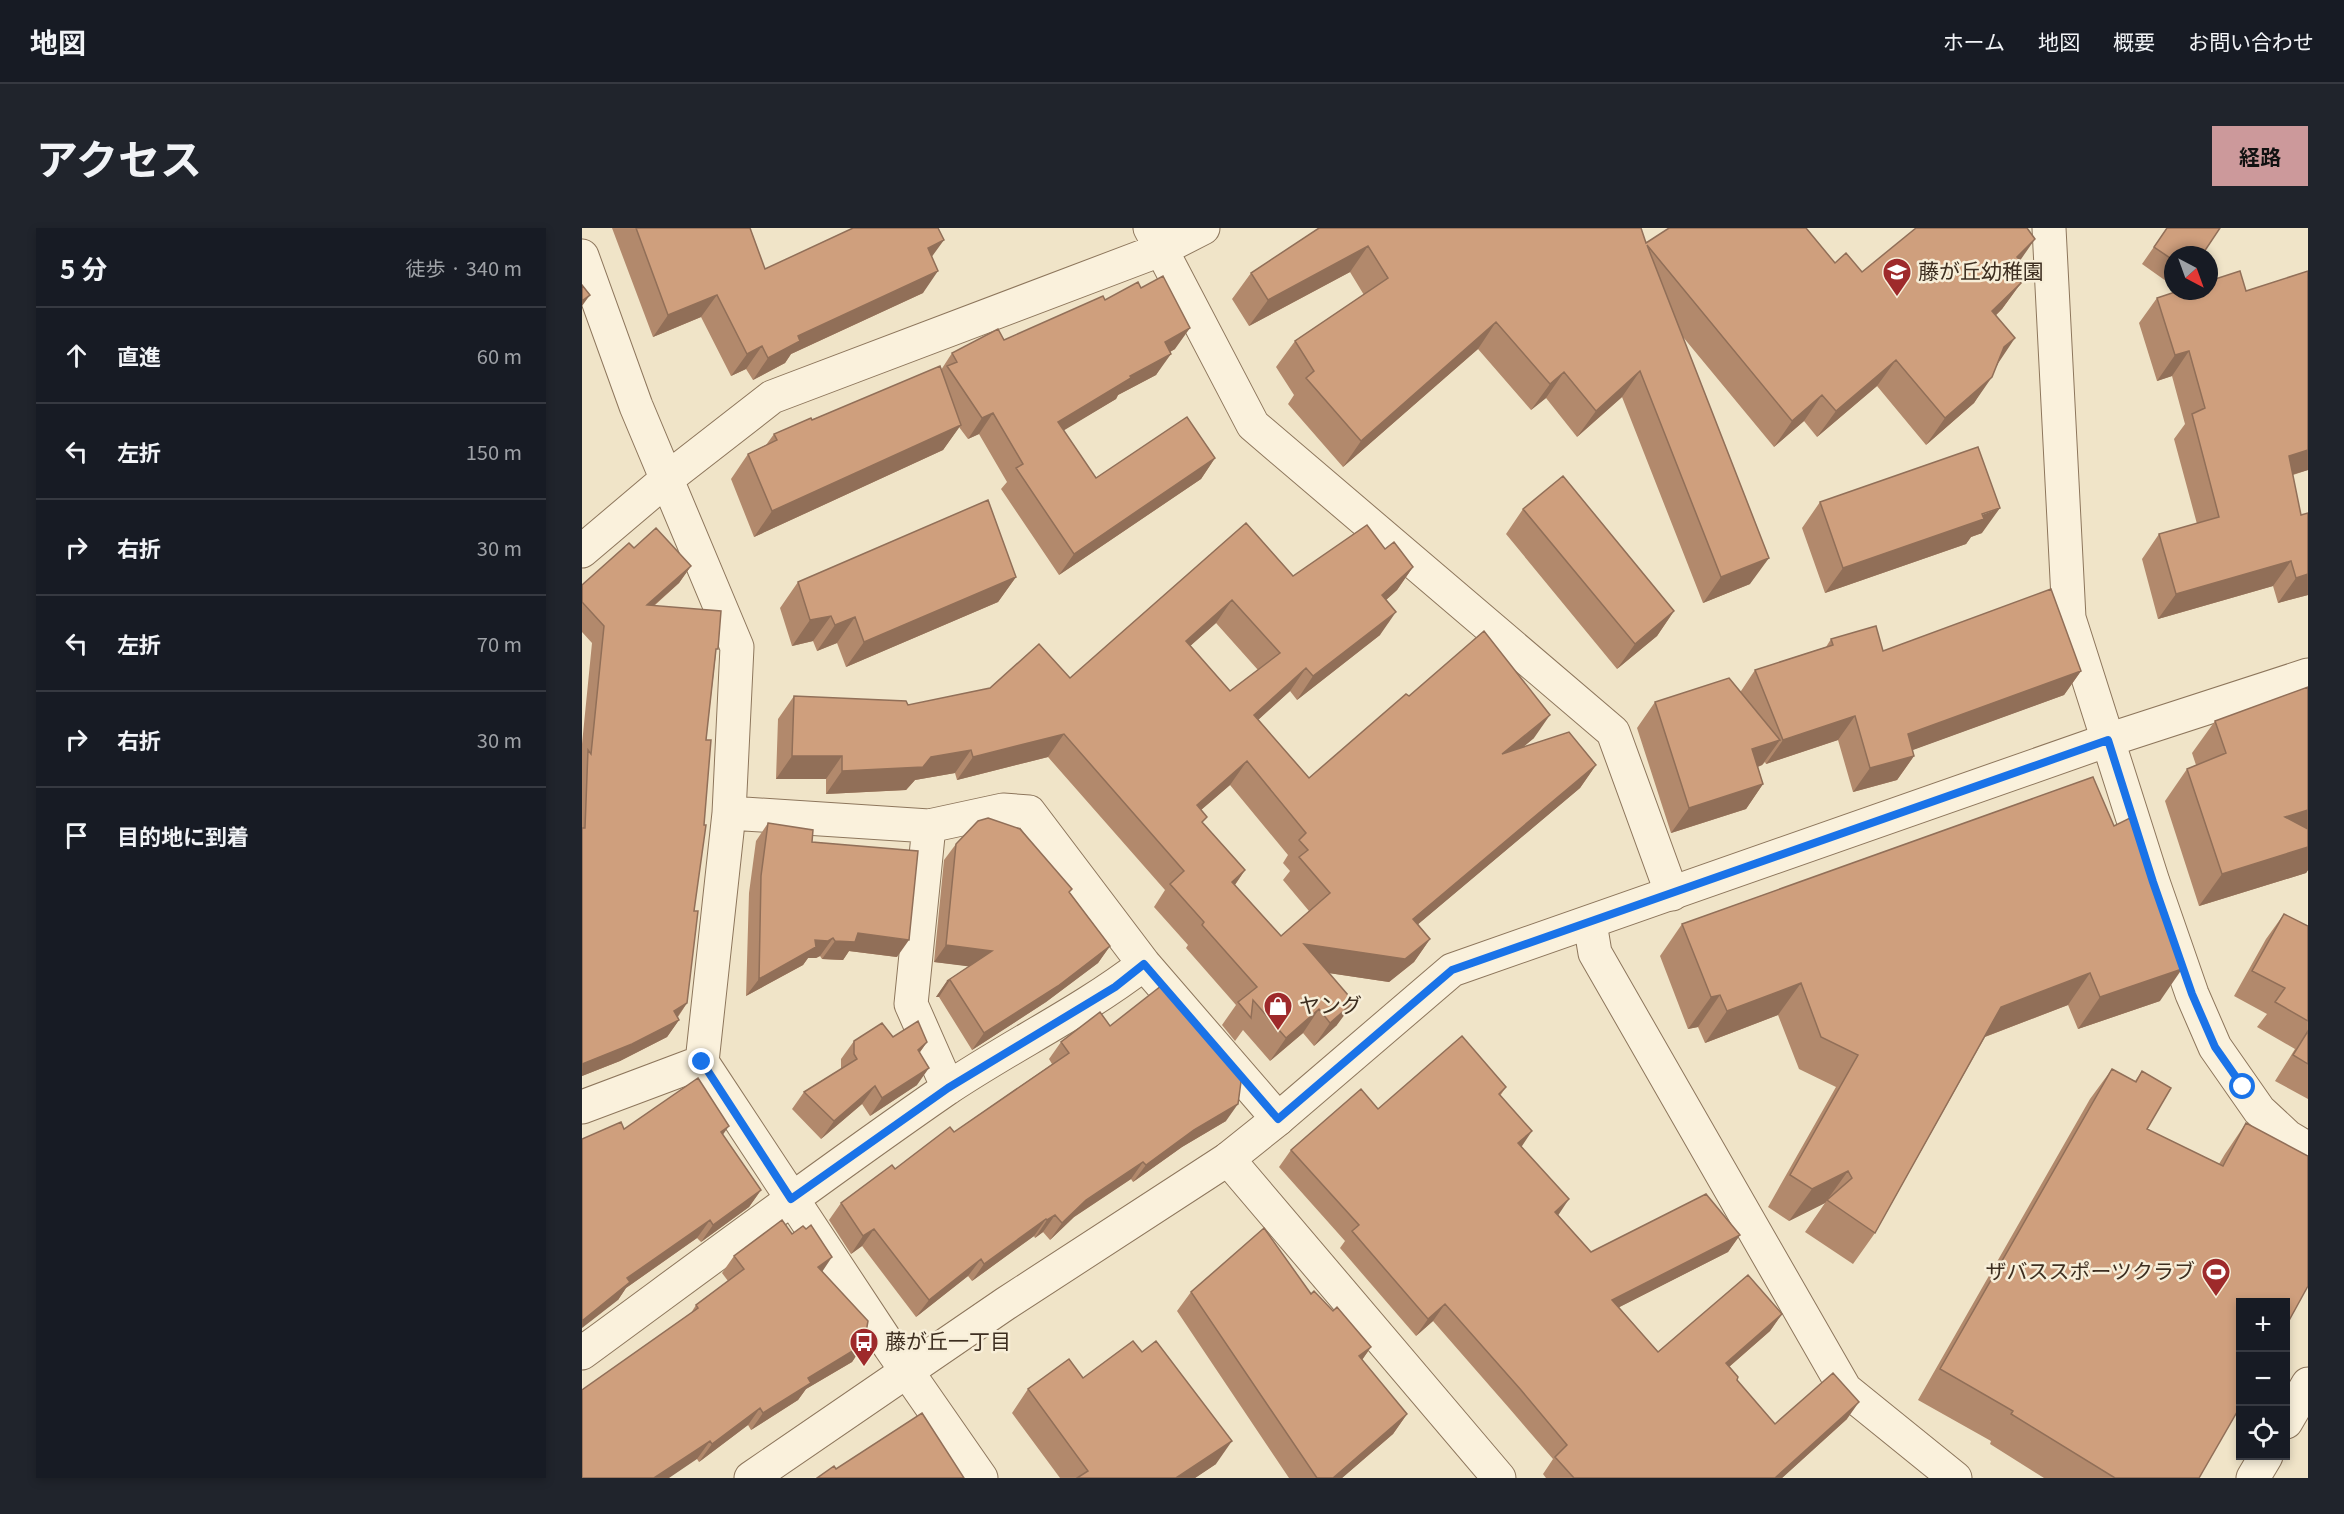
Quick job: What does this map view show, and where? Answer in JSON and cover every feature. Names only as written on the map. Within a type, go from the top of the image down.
[{"type":"street","points":[[582,551],[668,478],[772,397],[1155,239],[1203,228]]},
{"type":"street","points":[[2049,228],[2069,618],[2165,916],[2192,994],[2215,1047],[2259,1110],[2288,1137],[2308,1149]]},
{"type":"street","points":[[1155,239],[1252,425],[1613,732],[1672,894]]},
{"type":"street","points":[[582,256],[636,406],[737,647],[729,813],[702,1062],[791,1199],[981,1478]]},
{"type":"street","points":[[751,1478],[907,1371],[1228,1159],[1452,970],[2108,740],[2308,675]]},
{"type":"street","points":[[729,813],[929,826],[1003,810],[1029,812],[1144,964],[1278,1119]]},
{"type":"street","points":[[929,826],[911,1004],[948,1088]]},
{"type":"street","points":[[1590,923],[1596,953],[1845,1389],[1955,1478]]},
{"type":"street","points":[[582,1353],[791,1199],[948,1088],[1115,987],[1144,964]]},
{"type":"street","points":[[582,1107],[702,1062]]},
{"type":"street","points":[[1228,1159],[1499,1478]]},
{"type":"street","points":[[2290,1415],[2308,1384]]},
{"type":"street","points":[[2253,1478],[2263,1460]]},
{"type":"building","points":[[636,228],[750,228],[765,269],[853,228],[938,228],[944,240],[928,248],[938,271],[798,336],[800,341],[768,358],[762,346],[747,354],[717,295],[668,315]]},
{"type":"building","points":[[1319,228],[1641,228],[1646,243],[1669,228],[1806,228],[1835,263],[1846,253],[1862,272],[1916,228],[2027,228],[2035,239],[2017,257],[2026,266],[2016,274],[2021,283],[1992,311],[2015,338],[2004,347],[1992,377],[1945,418],[1896,360],[1836,411],[1822,395],[1792,421],[1647,245],[1769,558],[1721,577],[1640,371],[1596,411],[1564,372],[1550,384],[1496,322],[1361,441],[1306,378],[1314,371],[1295,341],[1388,278],[1368,246],[1268,300],[1251,273]]},
{"type":"building","points":[[2167,228],[2220,228],[2208,246],[2164,246],[2164,254],[2154,247]]},
{"type":"building","points":[[2240,271],[2246,291],[2308,271],[2308,450],[2289,456],[2301,515],[2308,513],[2308,574],[2296,578],[2291,561],[2176,594],[2159,534],[2219,517],[2192,414],[2205,408],[2189,351],[2175,355],[2157,298],[2164,296],[2164,300],[2218,300],[2218,278]]},
{"type":"building","points":[[1163,276],[1190,328],[1165,342],[1171,354],[1130,376],[1131,378],[1058,422],[1096,478],[1187,417],[1215,458],[1074,554],[1016,468],[1023,464],[993,413],[982,418],[947,366],[957,362],[952,353],[998,329],[1004,340],[1103,296],[1105,300],[1138,282],[1141,288]]},
{"type":"building","points":[[582,285],[590,295],[582,301]]},
{"type":"building","points":[[940,366],[961,425],[772,511],[748,454],[777,440],[774,434]]},
{"type":"building","points":[[1978,447],[2000,508],[1982,514],[1984,519],[1843,568],[1820,502]]},
{"type":"building","points":[[1563,476],[1674,611],[1635,644],[1523,509]]},
{"type":"building","points":[[988,500],[1016,577],[864,642],[855,617],[835,625],[831,616],[810,620],[798,582]]},
{"type":"building","points":[[1246,523],[1293,576],[1367,525],[1385,549],[1394,542],[1413,567],[1382,595],[1396,612],[1313,676],[1306,668],[1254,715],[1309,778],[1406,694],[1409,696],[1484,631],[1550,715],[1502,754],[1569,732],[1596,765],[1413,919],[1430,939],[1405,959],[1304,944],[1354,1002],[1330,1023],[1319,1009],[1286,1038],[1253,1000],[1251,1018],[1238,1002],[1257,987],[1202,925],[1204,922],[1170,884],[1184,871],[1064,734],[973,757],[971,750],[931,757],[923,767],[842,771],[842,756],[792,756],[794,696],[906,701],[908,705],[990,688],[1039,644],[1070,678]],"holes":[[[1232,600],[1280,653],[1230,691],[1186,641]],[[1247,761],[1306,833],[1299,840],[1308,850],[1299,857],[1330,893],[1281,936],[1232,882],[1245,870],[1202,822],[1207,817],[1197,805]]]},
{"type":"building","points":[[656,528],[691,566],[647,605],[721,611],[706,740],[711,740],[704,825],[706,825],[694,911],[698,911],[687,1003],[674,1011],[679,1020],[632,1044],[582,1064],[582,828],[585,828],[588,750],[591,754],[604,626],[582,602],[582,585],[629,543],[634,548]]},
{"type":"building","points":[[2051,589],[2081,671],[1908,734],[1914,756],[1870,768],[1855,716],[1783,740],[1755,670],[1833,645],[1831,639],[1876,626],[1883,651]]},
{"type":"building","points":[[1729,678],[1780,740],[1752,749],[1763,784],[1689,808],[1655,702]]},
{"type":"building","points":[[2308,687],[2308,810],[2285,817],[2308,829],[2308,847],[2222,874],[2187,769],[2226,753],[2215,721]]},
{"type":"building","points":[[2093,777],[2114,826],[2132,817],[2182,969],[2100,997],[2090,973],[2001,1007],[1875,1233],[1827,1200],[1852,1178],[1848,1171],[1812,1189],[1790,1175],[1858,1055],[1821,1037],[1801,983],[1727,1011],[1720,995],[1711,997],[1682,924]]},
{"type":"building","points":[[988,818],[1020,829],[1072,889],[1069,892],[1110,946],[1058,986],[984,1033],[950,980],[947,981],[992,951],[946,945],[956,844],[978,821]]},
{"type":"building","points":[[768,823],[813,830],[812,842],[918,851],[909,940],[858,933],[855,942],[835,941],[833,938],[828,941],[815,940],[816,947],[759,979],[761,876]]},
{"type":"building","points":[[2284,914],[2308,926],[2308,1021],[2275,1002],[2285,988],[2252,971]]},
{"type":"building","points":[[1161,986],[1205,1031],[1242,1074],[1238,1104],[1194,1130],[1146,1165],[1143,1162],[1086,1200],[1062,1223],[1055,1215],[1046,1219],[984,1264],[981,1259],[929,1300],[874,1229],[863,1236],[841,1203],[892,1165],[895,1169],[950,1127],[954,1132],[1069,1053],[1061,1042],[1100,1012],[1110,1026]]},
{"type":"building","points":[[918,1021],[927,1042],[918,1050],[929,1068],[882,1098],[875,1086],[834,1121],[804,1092],[857,1059],[854,1054],[854,1041],[882,1023],[893,1037]]},
{"type":"building","points":[[2308,1031],[2308,1064],[2293,1055]]},
{"type":"building","points":[[1462,1036],[1506,1087],[1499,1094],[1532,1131],[1518,1143],[1569,1199],[1555,1212],[1591,1252],[1706,1194],[1740,1235],[1612,1300],[1658,1352],[1748,1275],[1782,1314],[1726,1363],[1738,1377],[1737,1380],[1775,1424],[1833,1373],[1859,1402],[1775,1478],[1574,1478],[1555,1457],[1567,1445],[1521,1390],[1445,1304],[1428,1319],[1352,1231],[1359,1225],[1291,1150],[1361,1089],[1378,1109]]},
{"type":"building","points":[[2112,1069],[2136,1082],[2142,1071],[2171,1088],[2147,1129],[2223,1166],[2246,1123],[2308,1156],[2308,1286],[2290,1319],[2290,1298],[2236,1298],[2236,1414],[2199,1478],[2115,1478],[2011,1414],[2013,1411],[1940,1369]]},
{"type":"building","points":[[698,1078],[729,1126],[721,1132],[761,1190],[713,1225],[710,1220],[627,1278],[630,1282],[582,1321],[582,1139],[621,1122],[624,1129]]},
{"type":"building","points":[[782,1220],[792,1234],[803,1226],[806,1229],[811,1225],[832,1257],[818,1267],[868,1321],[864,1344],[808,1378],[811,1383],[763,1413],[760,1408],[712,1444],[710,1441],[654,1478],[582,1478],[582,1390],[698,1308],[696,1305],[744,1269],[734,1256]]},
{"type":"building","points":[[1264,1228],[1311,1294],[1314,1291],[1333,1311],[1337,1307],[1371,1347],[1359,1356],[1407,1414],[1333,1478],[1317,1478],[1191,1292]]},
{"type":"building","points":[[1133,1341],[1142,1352],[1156,1341],[1232,1441],[1176,1478],[1077,1478],[1088,1471],[1028,1389],[1069,1359],[1083,1378]]},
{"type":"building","points":[[922,1413],[964,1478],[817,1478],[834,1466],[836,1469]]},
{"type":"place","name":"藤が丘幼稚園","points":[[1897,298]]},
{"type":"place","name":"ヤング","points":[[1278,1032]]},
{"type":"place","name":"ザバススポーツクラブ","points":[[2216,1298]]},
{"type":"place","name":"藤が丘一丁目","points":[[864,1368]]},
{"type":"route","points":[[702,1062],[791,1199],[948,1088],[1115,987],[1144,964],[1278,1119],[1452,970],[2108,740],[2153,882],[2192,994],[2215,1047],[2243,1087]]}]
